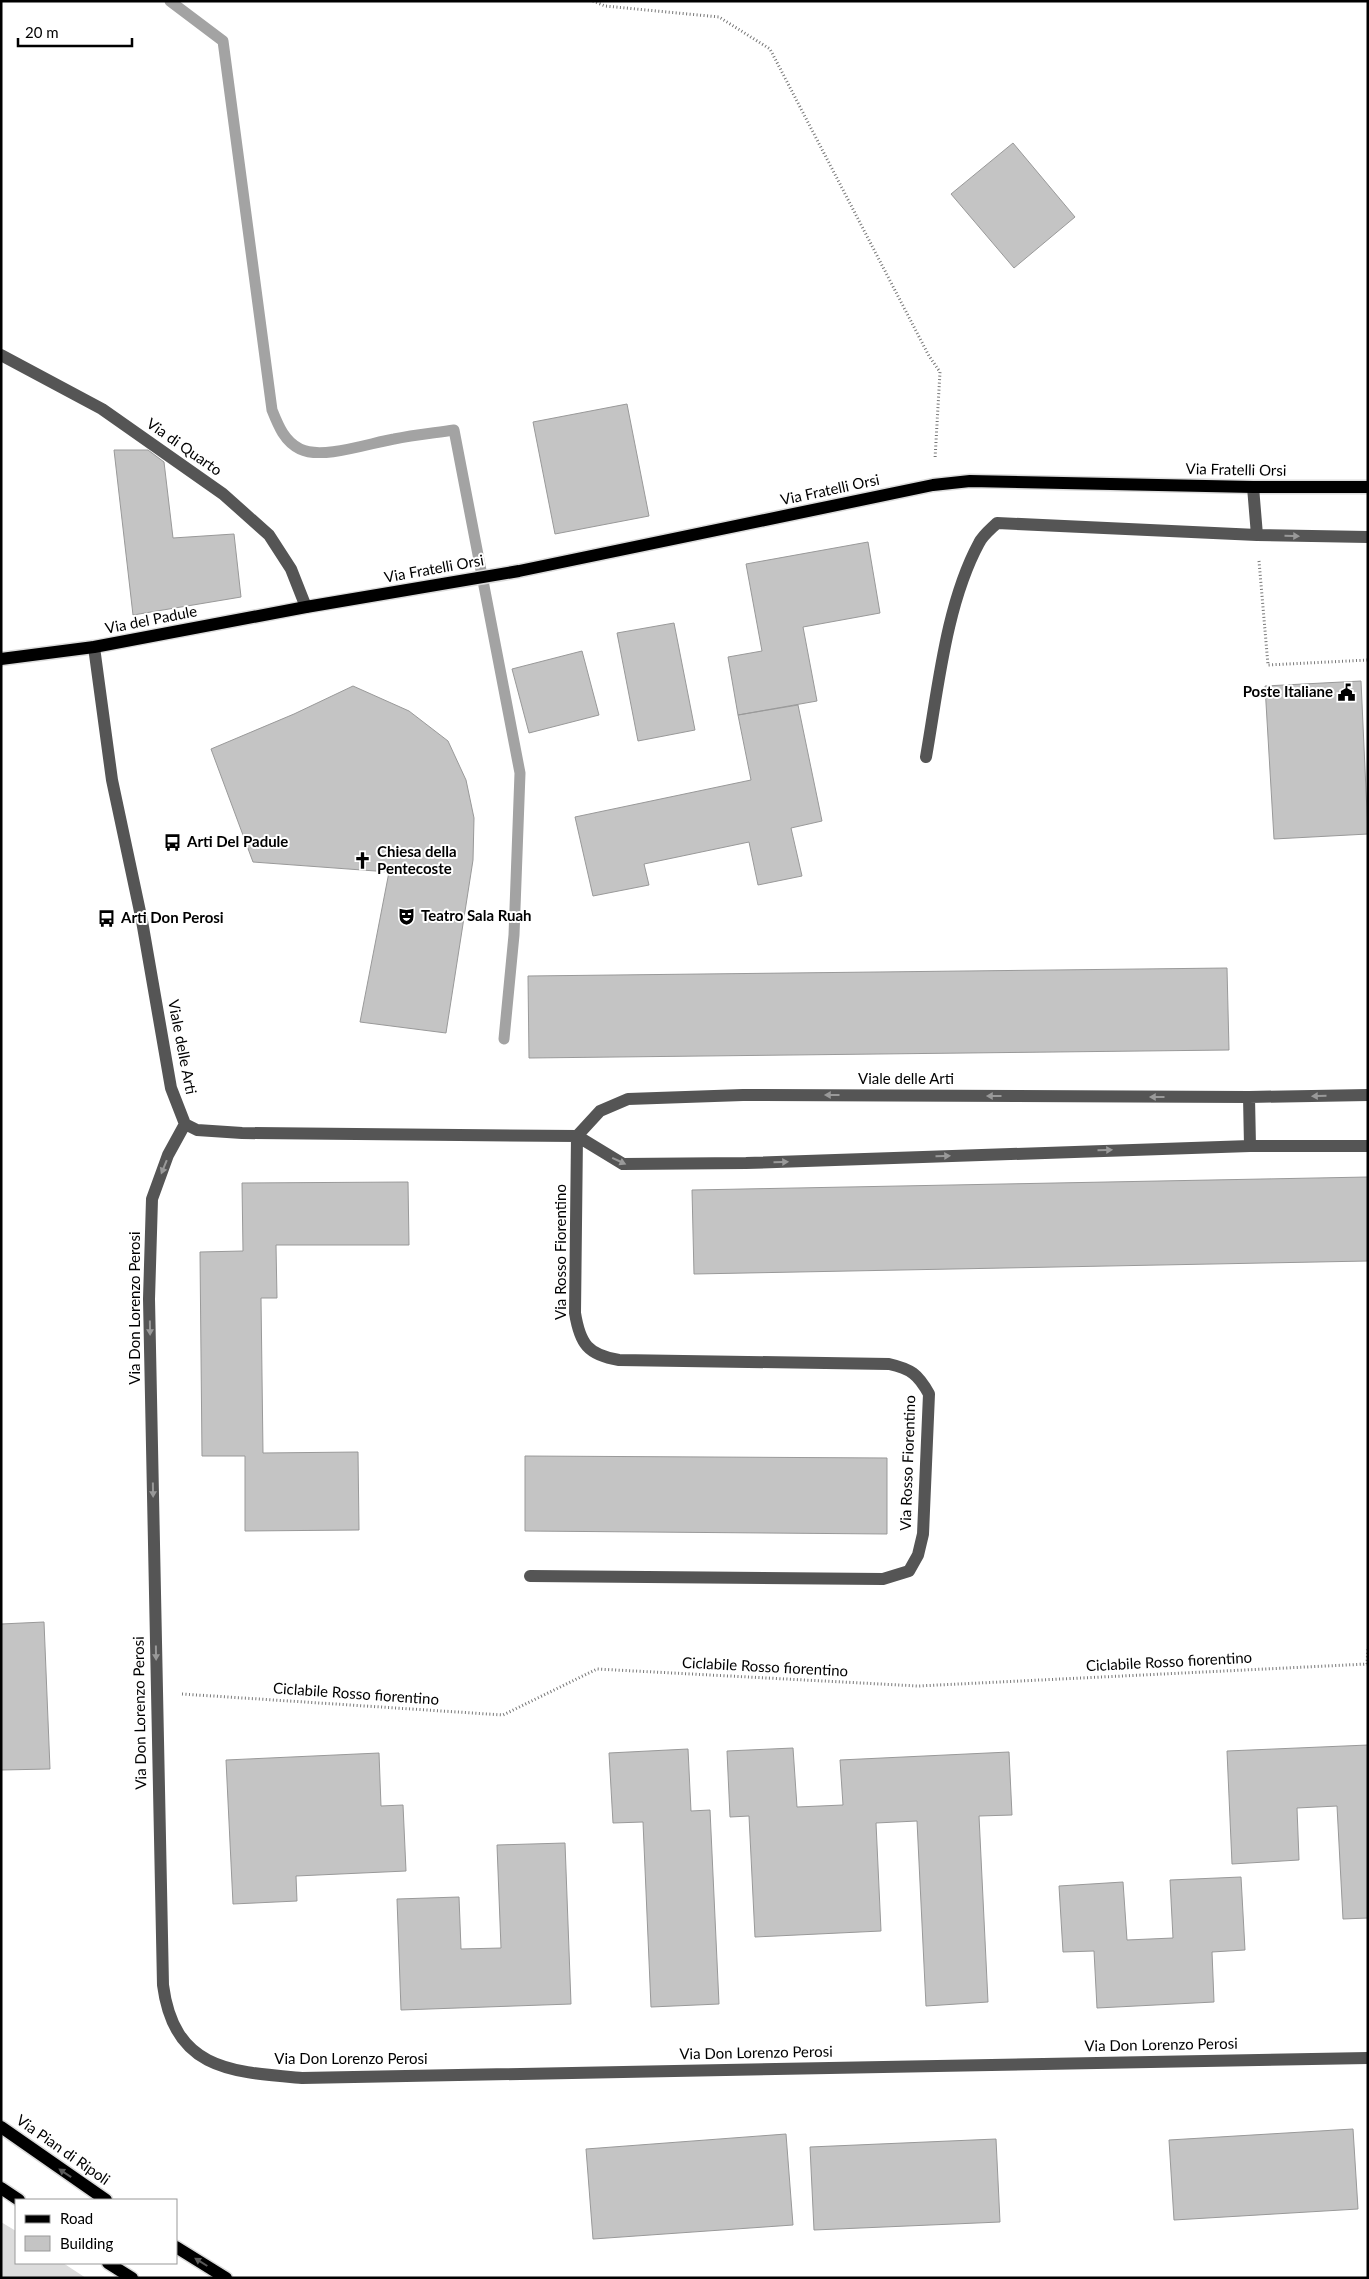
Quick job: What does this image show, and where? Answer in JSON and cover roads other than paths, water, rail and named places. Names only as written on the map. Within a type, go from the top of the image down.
[{"type":"main road","name":"Via Fratelli Orsi","points":[[306,607],[519,571],[933,485],[970,481],[1368,488]]},
{"type":"main road","name":"Via del Padule","points":[[1,659],[94,647],[306,607]]},
{"type":"main road","name":"Via Pian di Ripoli","points":[[1,2127],[105,2199]]},
{"type":"main road","points":[[1,2188],[18,2199]]},
{"type":"main road","points":[[178,2247],[226,2278]]},
{"type":"main road","points":[[110,2264],[132,2278]]},
{"type":"street","name":"Via di Quarto","points":[[1,355],[102,409],[223,494],[269,535],[291,569],[306,607]]},
{"type":"street","points":[[1252,487],[1257,535]]},
{"type":"street","points":[[926,757],[946,642],[964,577],[980,541],[997,523],[1257,535],[1368,537]]},
{"type":"street","name":"Viale delle Arti","points":[[94,647],[112,780],[142,921],[172,1088],[185,1124]]},
{"type":"street","name":"Viale delle Arti","points":[[577,1136],[600,1111],[628,1099],[743,1094],[1249,1097],[1368,1095]]},
{"type":"street","points":[[1249,1097],[1250,1146]]},
{"type":"street","points":[[185,1124],[197,1130],[242,1133],[577,1136],[623,1164],[746,1163],[1250,1146],[1368,1146]]},
{"type":"street","name":"Via Don Lorenzo Perosi","points":[[185,1124],[168,1155],[152,1199],[149,1299],[161,1952],[164,1996],[168,2013],[177,2032],[194,2052],[214,2065],[242,2073],[302,2078],[1368,2058]]},
{"type":"street","name":"Via Rosso Fiorentino","points":[[530,1576],[883,1579],[909,1571],[918,1555],[923,1534],[929,1394],[921,1379],[906,1368],[889,1364],[619,1360],[600,1357],[586,1346],[578,1330],[575,1313],[577,1136]]},
{"type":"waterway","points":[[170,1],[223,41],[272,410],[282,432],[294,446],[309,452],[321,453],[454,430],[520,773],[514,935],[504,1039]]},
{"type":"place","name":"Poste Italiane","points":[[1347,692]]},
{"type":"place","name":"Arti Del Padule","points":[[173,842]]},
{"type":"place","name":"Chiesa della Pentecoste","points":[[363,861]]},
{"type":"place","name":"Teatro Sala Ruah","points":[[407,916]]},
{"type":"place","name":"Arti Don Perosi","points":[[107,918]]}]
